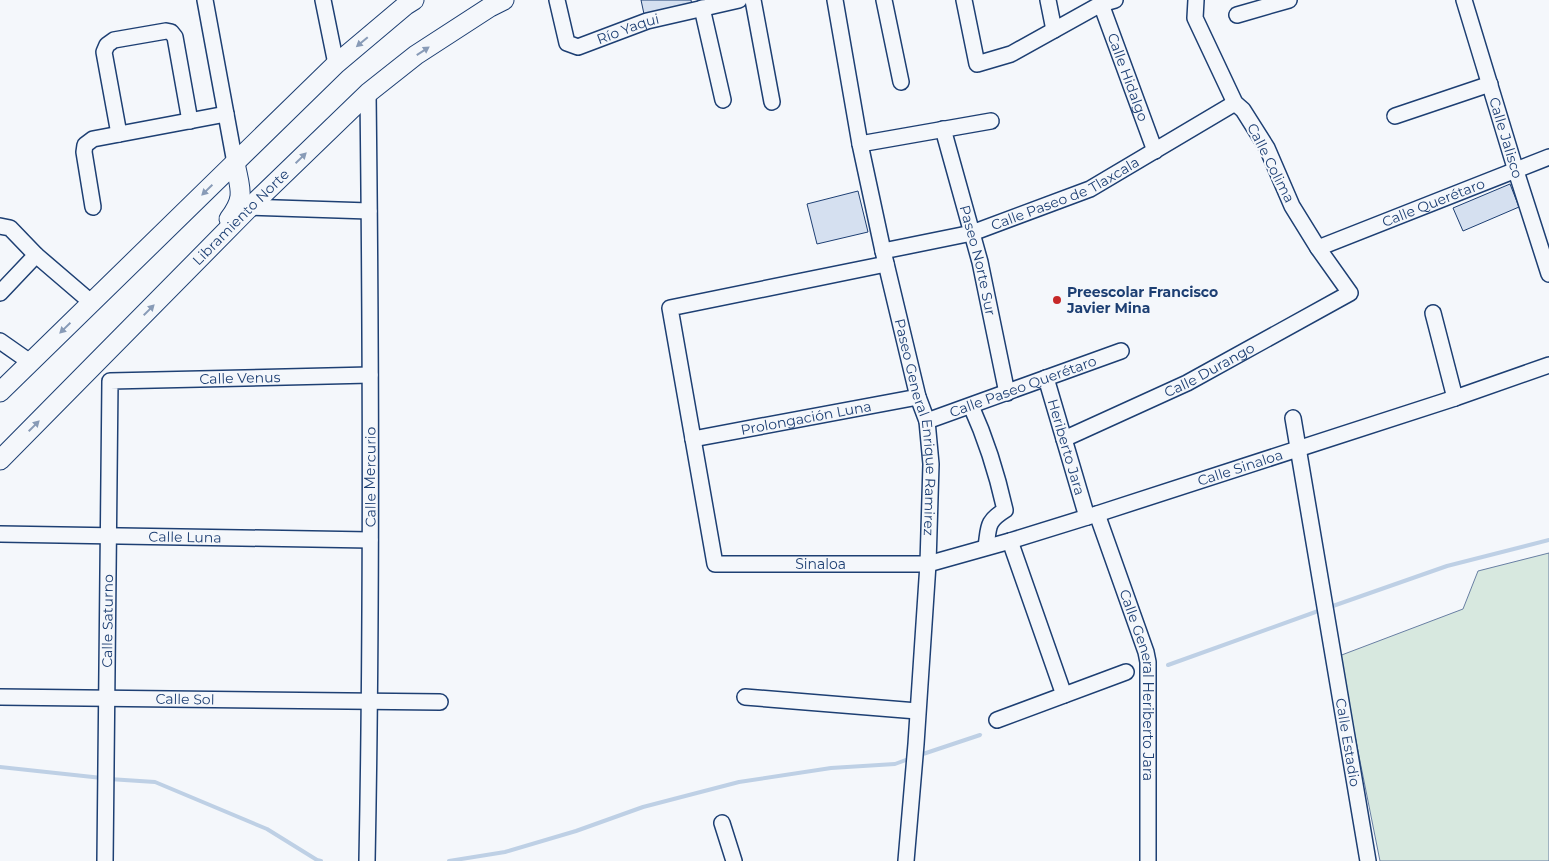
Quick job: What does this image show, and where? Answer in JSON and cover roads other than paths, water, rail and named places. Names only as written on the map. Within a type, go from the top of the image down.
[{"type":"main road","name":"Libramiento Norte","points":[[0,460],[250,207],[368,93],[416,55],[504,0]]},
{"type":"main road","points":[[0,392],[336,64],[408,2]]},
{"type":"main road","points":[[179,280],[179,269],[228,220],[238,207],[241,192],[235,164]]},
{"type":"street","points":[[205,0],[235,164]]},
{"type":"street","points":[[322,0],[336,64]]},
{"type":"street","name":"Río Yaqui","points":[[557,0],[567,43],[578,46],[647,21],[735,0]]},
{"type":"street","points":[[753,0],[772,102]]},
{"type":"street","name":"Paseo General Enrique Ramirez","points":[[834,0],[860,144],[885,258],[918,397],[927,421],[931,464],[928,564],[906,861]]},
{"type":"street","points":[[884,0],[900,82]]},
{"type":"street","points":[[964,0],[977,64],[1011,54],[1108,2]]},
{"type":"street","points":[[1048,0],[1054,30]]},
{"type":"street","name":"Calle Colima","points":[[1196,0],[1195,18],[1235,104],[1243,110],[1267,148],[1292,206],[1318,248],[1350,293]]},
{"type":"street","points":[[1237,15],[1290,0]]},
{"type":"street","name":"Calle Jalisco","points":[[1464,0],[1549,274]]},
{"type":"street","name":"Calle Hidalgo","points":[[1108,2],[1155,151]]},
{"type":"street","points":[[702,8],[723,100]]},
{"type":"street","points":[[118,134],[104,52],[107,45],[114,40],[166,31],[171,32],[175,37],[190,121]]},
{"type":"street","points":[[1395,116],[1490,84]]},
{"type":"street","name":"Calle Mercurio","points":[[367,860],[370,540],[368,93]]},
{"type":"street","name":"Calle Paseo de Tlaxcala","points":[[693,439],[670,308],[885,258],[941,239],[972,233],[1090,189],[1235,104]]},
{"type":"street","points":[[93,207],[84,152],[85,145],[93,139],[226,114]]},
{"type":"street","points":[[860,144],[991,120]]},
{"type":"street","name":"Paseo Norte Sur","points":[[943,129],[980,262],[1007,393]]},
{"type":"street","name":"Calle Querétaro","points":[[1318,248],[1549,157]]},
{"type":"street","points":[[250,207],[369,211]]},
{"type":"street","points":[[0,226],[10,228],[36,255],[92,303]]},
{"type":"street","points":[[0,293],[36,255]]},
{"type":"street","name":"Calle Durango","points":[[1064,439],[1187,383],[1350,293]]},
{"type":"street","points":[[1433,313],[1455,398]]},
{"type":"street","points":[[0,341],[30,362]]},
{"type":"street","name":"Calle Paseo Querétaro","points":[[927,421],[1121,351]]},
{"type":"street","name":"Calle Sinaloa","points":[[928,564],[1092,515],[1455,398],[1549,365]]},
{"type":"street","name":"Calle Venus","points":[[110,380],[370,375]]},
{"type":"street","name":"Heriberto Jara","points":[[1046,378],[1064,439],[1092,515]]},
{"type":"street","name":"Calle Saturno","points":[[105,861],[110,380]]},
{"type":"street","name":"Prolongación Luna","points":[[693,439],[918,397]]},
{"type":"street","points":[[971,406],[981,428],[998,477],[1005,510],[993,517],[990,523],[986,547]]},
{"type":"street","name":"Calle Estadio","points":[[1293,418],[1368,861]]},
{"type":"street","name":"Sinaloa","points":[[693,439],[715,564],[928,564]]},
{"type":"street","name":"Calle General Heriberto Jara","points":[[1092,515],[1146,652],[1148,662],[1148,861]]},
{"type":"street","name":"Calle Luna","points":[[0,534],[370,540]]},
{"type":"street","points":[[1010,541],[1064,695]]},
{"type":"street","points":[[997,720],[1126,672]]},
{"type":"street","name":"Calle Sol","points":[[0,696],[440,702]]},
{"type":"street","points":[[745,698],[917,711]]},
{"type":"street","points":[[722,823],[734,861]]},
{"type":"waterway","points":[[1330,607],[1447,566],[1549,540]]},
{"type":"waterway","points":[[1168,665],[1321,610]]},
{"type":"waterway","points":[[920,755],[980,735]]},
{"type":"waterway","points":[[449,861],[505,852],[576,831],[643,807],[739,782],[831,768],[895,764],[911,758]]},
{"type":"waterway","points":[[0,767],[102,778]]},
{"type":"waterway","points":[[109,779],[155,782],[267,829],[321,861]]},
{"type":"place","name":"Preescolar Francisco Javier Mina","points":[[1057,300]]}]
